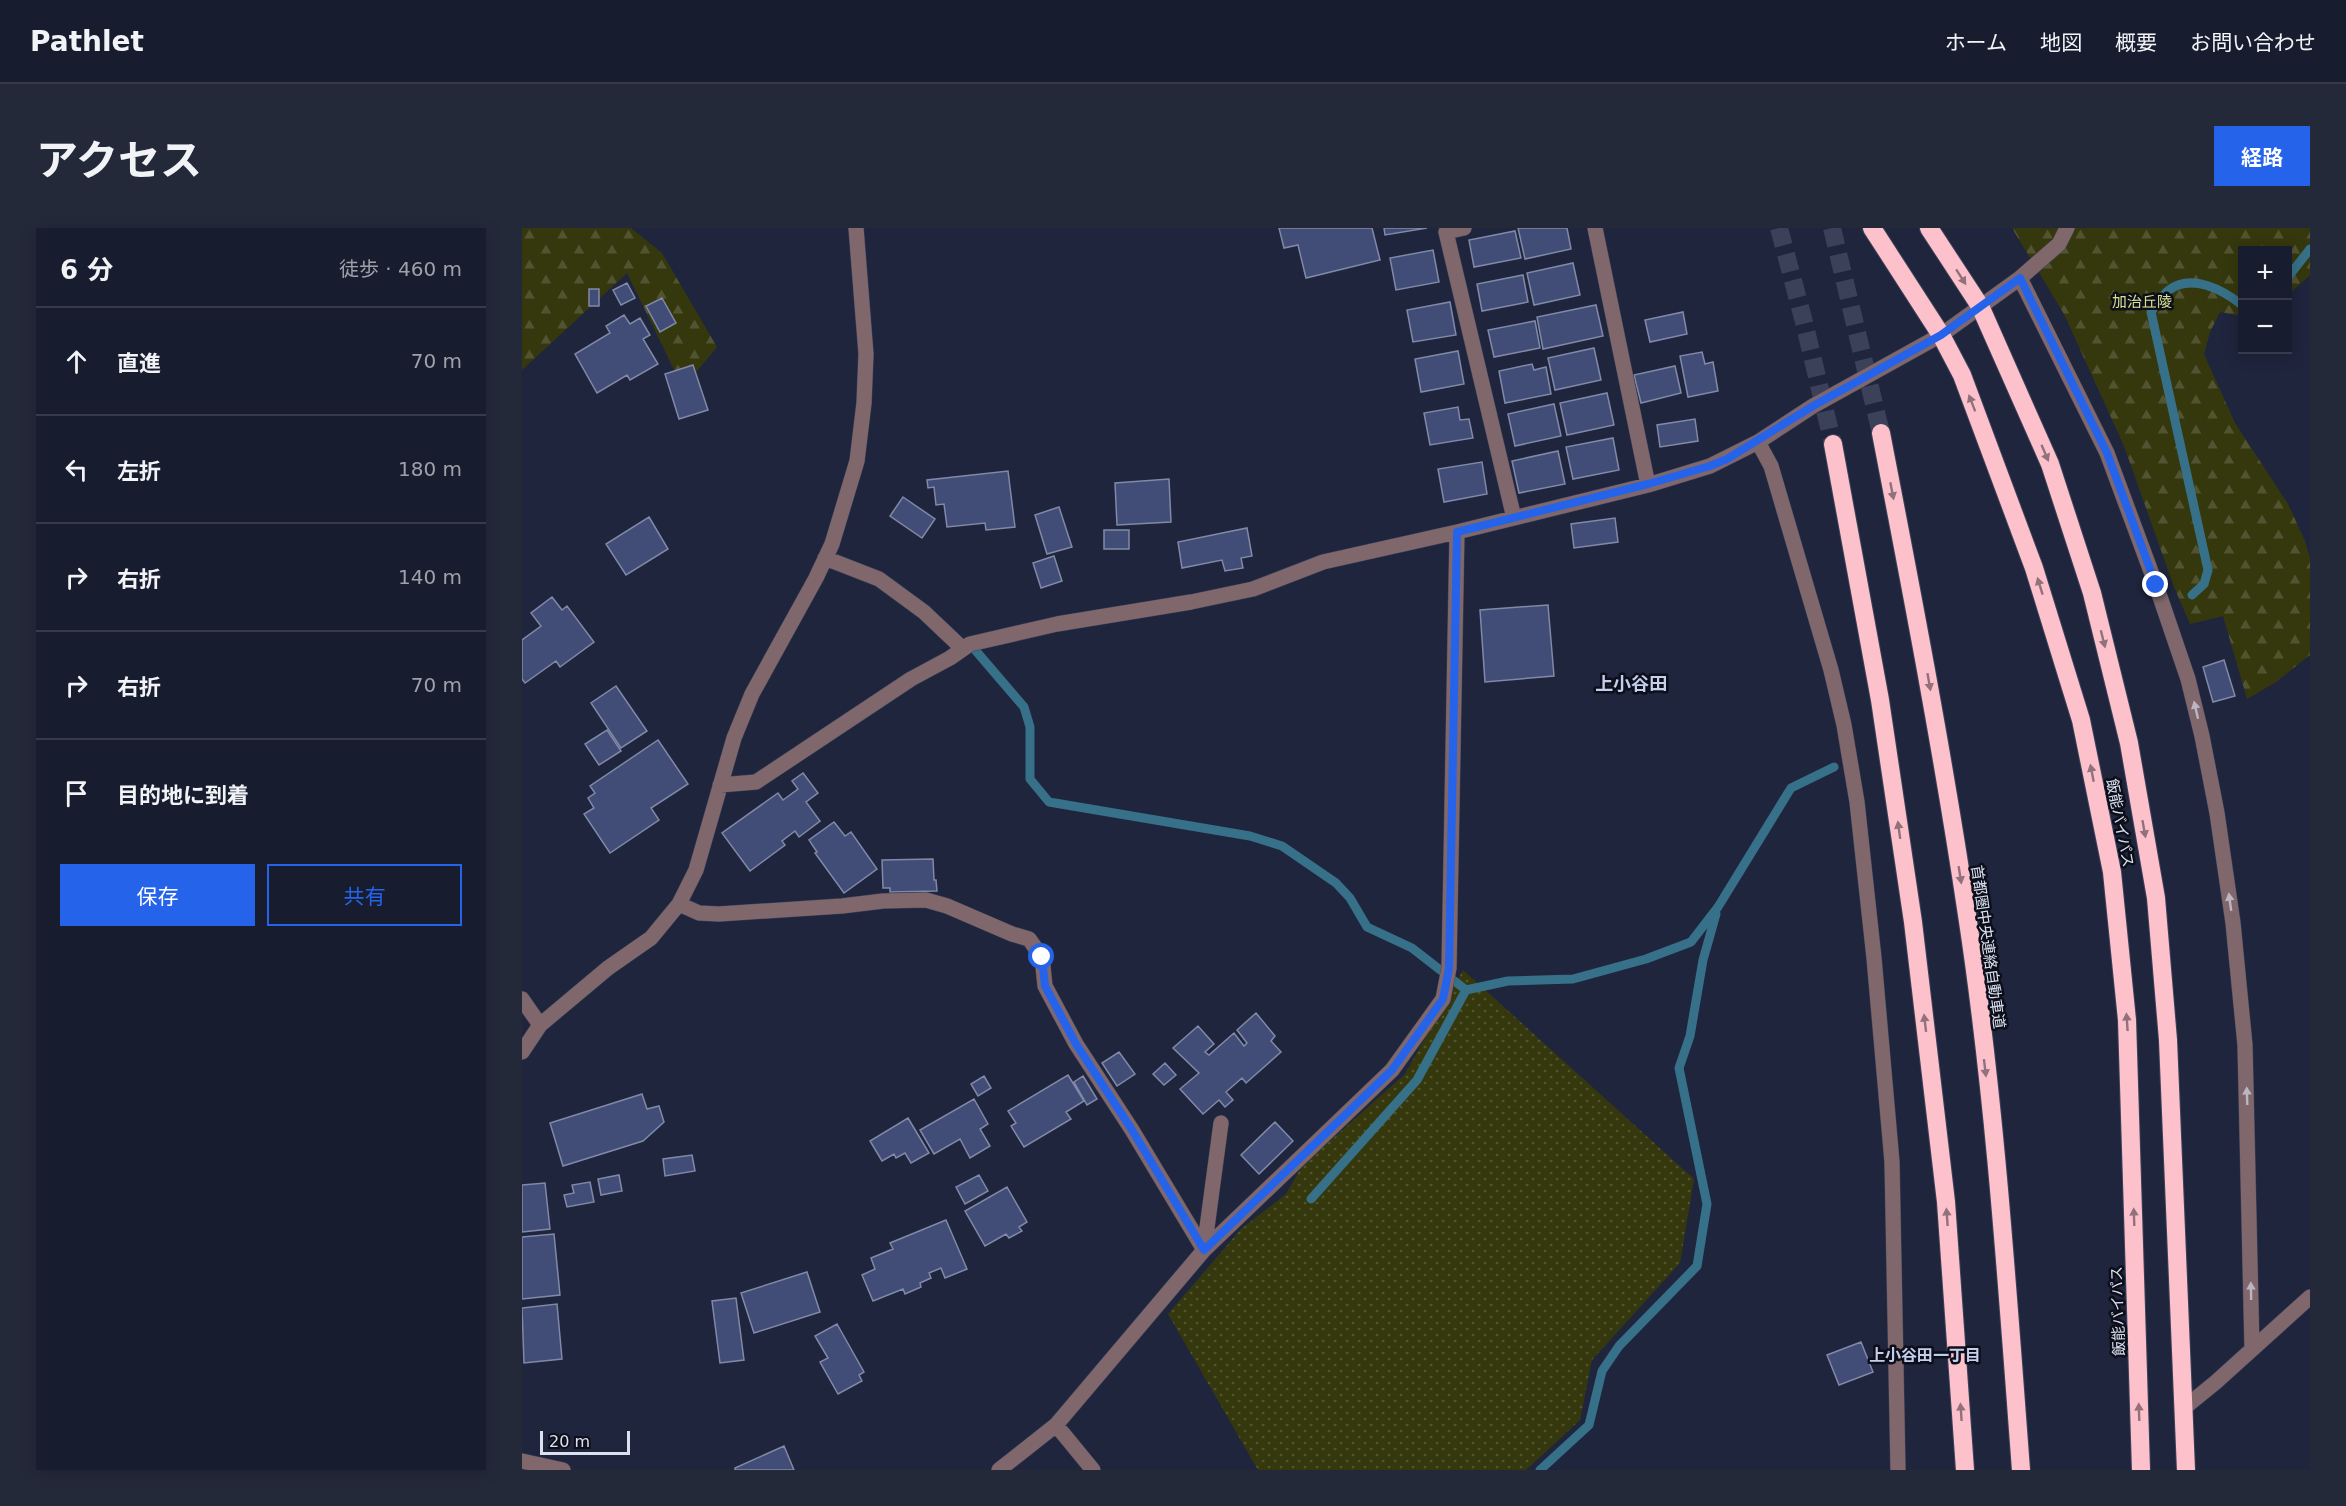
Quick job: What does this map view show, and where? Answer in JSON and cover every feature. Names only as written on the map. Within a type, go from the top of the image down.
[{"type":"highway","name":"飯能バイパス","points":[[1872,228],[1941,335],[1962,375],[2034,568],[2082,720],[2112,872],[2127,1020],[2141,1470]]},
{"type":"highway","name":"飯能バイパス","points":[[1929,228],[1980,306],[2050,464],[2092,593],[2131,754],[2156,898],[2168,1040],[2186,1470]]},
{"type":"highway","name":"首都圏中央連絡自動車道","points":[[1881,433],[1930,688],[1967,917],[2001,1195],[2021,1470]]},
{"type":"highway","points":[[1833,444],[1880,700],[1913,922],[1946,1202],[1965,1470]]},
{"type":"street","points":[[522,1052],[540,1025],[608,968],[651,938],[678,904],[696,870],[734,738],[752,694],[832,544],[857,461],[864,403],[866,354],[856,228]]},
{"type":"street","points":[[1464,228],[1446,232],[1514,518]]},
{"type":"street","points":[[1595,228],[1648,484]]},
{"type":"street","points":[[720,785],[756,782],[911,679],[970,644],[1057,624],[1191,602],[1253,589],[1323,562],[1514,518],[1710,466],[1758,442],[1813,406],[1941,335],[2020,278],[2059,244],[2067,228]]},
{"type":"street","points":[[2020,278],[2107,453],[2158,588],[2188,679],[2202,736],[2217,813],[2233,923],[2245,1045],[2252,1349]]},
{"type":"street","points":[[1758,442],[1771,466],[1831,670],[1844,725],[1857,802],[1874,958],[1892,1162],[1898,1470]]},
{"type":"street","points":[[999,1470],[1056,1425],[1204,1250],[1392,1070],[1443,999],[1449,968],[1457,532]]},
{"type":"street","points":[[825,558],[879,579],[924,612],[963,649]]},
{"type":"street","points":[[678,904],[699,913],[719,914],[883,901],[926,900],[947,906],[1029,939],[1042,957],[1045,986],[1076,1044],[1132,1130],[1204,1250]]},
{"type":"street","points":[[522,999],[540,1025]]},
{"type":"street","points":[[1204,1250],[1221,1123]]},
{"type":"street","points":[[2184,1408],[2310,1297]]},
{"type":"street","points":[[1056,1425],[1093,1470]]},
{"type":"street","points":[[522,1461],[563,1470]]},
{"type":"green space","points":[[522,228],[631,228],[662,253],[717,347],[683,388],[627,273],[522,370]]},
{"type":"green space","name":"加治丘陵","points":[[2012,228],[2310,228],[2310,275],[2292,291],[2292,246],[2238,246],[2238,315],[2220,312],[2210,332],[2204,354],[2235,423],[2288,504],[2310,558],[2310,655],[2276,682],[2247,699],[2223,616],[2190,624],[2174,587],[2124,446],[2064,314]]},
{"type":"green space","points":[[1463,970],[1694,1179],[1680,1263],[1592,1360],[1580,1420],[1526,1470],[1258,1470],[1168,1314],[1241,1229],[1286,1194],[1302,1166],[1405,1074]]},
{"type":"building","points":[[1279,228],[1372,228],[1380,260],[1306,278],[1298,245],[1284,248]]},
{"type":"building","points":[[1384,228],[1427,228],[1385,235]]},
{"type":"building","points":[[1518,228],[1567,228],[1571,249],[1525,259]]},
{"type":"building","points":[[1515,231],[1521,258],[1474,267],[1469,240]]},
{"type":"building","points":[[1433,250],[1439,282],[1396,290],[1390,258]]},
{"type":"building","points":[[1573,263],[1580,295],[1534,305],[1527,273]]},
{"type":"building","points":[[1523,275],[1528,302],[1482,311],[1477,284]]},
{"type":"building","points":[[627,283],[635,298],[621,305],[613,290]]},
{"type":"building","points":[[589,289],[599,289],[599,306],[589,306]]},
{"type":"building","points":[[662,298],[676,323],[660,332],[646,306]]},
{"type":"building","points":[[1450,302],[1456,335],[1413,342],[1407,310]]},
{"type":"building","points":[[1596,305],[1603,336],[1543,349],[1537,317]]},
{"type":"building","points":[[1683,312],[1687,334],[1650,342],[1645,320]]},
{"type":"building","points":[[624,315],[630,324],[640,318],[650,335],[643,339],[658,364],[630,380],[627,375],[597,393],[575,354],[610,333],[606,326]]},
{"type":"building","points":[[1535,321],[1540,348],[1494,357],[1488,330]]},
{"type":"building","points":[[1594,348],[1601,380],[1555,390],[1548,358]]},
{"type":"building","points":[[1458,351],[1464,384],[1421,392],[1415,359]]},
{"type":"building","points":[[1702,352],[1705,364],[1713,362],[1718,391],[1688,397],[1680,356]]},
{"type":"building","points":[[1532,364],[1534,370],[1546,367],[1551,394],[1505,403],[1499,371]]},
{"type":"building","points":[[693,365],[708,410],[679,419],[665,374]]},
{"type":"building","points":[[1675,366],[1681,393],[1641,403],[1634,375]]},
{"type":"building","points":[[1607,393],[1614,425],[1567,435],[1560,403]]},
{"type":"building","points":[[1554,404],[1561,436],[1515,446],[1508,414]]},
{"type":"building","points":[[1458,407],[1460,420],[1469,419],[1473,438],[1430,445],[1424,413]]},
{"type":"building","points":[[1695,419],[1698,441],[1660,447],[1657,425]]},
{"type":"building","points":[[1613,438],[1619,470],[1573,479],[1566,447]]},
{"type":"building","points":[[1558,451],[1565,484],[1519,493],[1512,461]]},
{"type":"building","points":[[1482,462],[1487,494],[1444,502],[1438,469]]},
{"type":"building","points":[[1008,471],[1015,527],[986,530],[985,523],[947,527],[944,504],[936,505],[934,487],[928,488],[927,480]]},
{"type":"building","points":[[1169,479],[1171,522],[1117,525],[1115,483]]},
{"type":"building","points":[[903,497],[935,519],[922,538],[890,516]]},
{"type":"building","points":[[1059,507],[1072,547],[1047,554],[1035,515]]},
{"type":"building","points":[[649,517],[668,549],[626,575],[606,544]]},
{"type":"building","points":[[1615,518],[1618,542],[1574,548],[1571,524]]},
{"type":"building","points":[[1247,528],[1252,556],[1241,558],[1243,568],[1225,571],[1222,560],[1182,568],[1178,542]]},
{"type":"building","points":[[1104,530],[1129,530],[1129,549],[1104,549]]},
{"type":"building","points":[[1054,556],[1062,581],[1041,588],[1033,563]]},
{"type":"building","points":[[552,597],[562,610],[567,606],[594,642],[560,667],[556,661],[525,683],[522,679],[522,640],[541,626],[531,613]]},
{"type":"building","points":[[1548,605],[1554,676],[1485,682],[1480,610]]},
{"type":"building","points":[[2224,660],[2235,696],[2213,702],[2203,667]]},
{"type":"building","points":[[616,686],[647,731],[621,748],[591,703]]},
{"type":"building","points":[[607,730],[621,751],[599,765],[585,744]]},
{"type":"building","points":[[658,740],[688,784],[651,808],[659,820],[610,853],[584,814],[594,808],[588,798],[595,793],[590,786]]},
{"type":"building","points":[[803,773],[818,793],[806,802],[820,821],[799,837],[795,831],[782,841],[785,845],[750,871],[722,833],[778,793],[783,800],[798,789],[792,781]]},
{"type":"building","points":[[834,822],[845,836],[851,832],[877,869],[844,893],[815,853],[817,852],[809,840]]},
{"type":"building","points":[[933,859],[937,891],[890,892],[890,888],[883,888],[882,860]]},
{"type":"building","points":[[1256,1013],[1275,1036],[1271,1041],[1281,1052],[1246,1083],[1242,1078],[1226,1092],[1233,1100],[1225,1107],[1219,1100],[1203,1114],[1180,1089],[1199,1073],[1173,1048],[1198,1026],[1214,1044],[1205,1052],[1209,1055],[1234,1033],[1244,1046],[1247,1043],[1237,1030]]},
{"type":"building","points":[[1119,1052],[1135,1074],[1117,1086],[1102,1063]]},
{"type":"building","points":[[1165,1063],[1176,1075],[1164,1085],[1153,1074]]},
{"type":"building","points":[[1068,1075],[1084,1101],[1066,1112],[1071,1119],[1024,1147],[1011,1126],[1016,1123],[1008,1111]]},
{"type":"building","points":[[984,1076],[991,1088],[978,1096],[971,1084]]},
{"type":"building","points":[[1083,1076],[1097,1099],[1087,1105],[1074,1082]]},
{"type":"building","points":[[642,1094],[647,1109],[659,1106],[664,1122],[643,1141],[563,1166],[550,1123]]},
{"type":"building","points":[[974,1099],[988,1124],[980,1129],[990,1146],[970,1158],[960,1139],[934,1154],[920,1130]]},
{"type":"building","points":[[908,1118],[929,1153],[911,1163],[905,1153],[896,1158],[894,1154],[882,1161],[870,1141]]},
{"type":"building","points":[[1275,1122],[1293,1141],[1259,1174],[1241,1155]]},
{"type":"building","points":[[692,1155],[695,1171],[665,1176],[663,1159]]},
{"type":"building","points":[[619,1175],[622,1191],[601,1195],[598,1179]]},
{"type":"building","points":[[979,1175],[988,1191],[965,1204],[956,1187]]},
{"type":"building","points":[[590,1182],[594,1202],[567,1207],[564,1195],[574,1193],[572,1185]]},
{"type":"building","points":[[545,1183],[550,1229],[522,1232],[522,1185]]},
{"type":"building","points":[[1007,1187],[1027,1222],[1019,1227],[1022,1231],[1009,1238],[1006,1234],[985,1246],[965,1211]]},
{"type":"building","points":[[946,1220],[967,1269],[945,1278],[941,1268],[929,1273],[931,1278],[920,1283],[921,1287],[905,1294],[903,1289],[873,1301],[862,1275],[875,1269],[871,1258],[893,1249],[890,1243]]},
{"type":"building","points":[[554,1234],[560,1295],[522,1299],[522,1237]]},
{"type":"building","points":[[807,1272],[820,1312],[754,1333],[741,1293]]},
{"type":"building","points":[[736,1298],[744,1360],[720,1363],[712,1301]]},
{"type":"building","points":[[557,1304],[562,1359],[524,1363],[522,1308]]},
{"type":"building","points":[[837,1324],[864,1372],[859,1375],[862,1381],[838,1394],[820,1362],[828,1358],[815,1336]]},
{"type":"building","points":[[1861,1342],[1873,1372],[1839,1385],[1827,1355]]},
{"type":"building","points":[[784,1446],[794,1470],[735,1470],[735,1468]]},
{"type":"waterway","points":[[2292,272],[2310,249]]},
{"type":"waterway","points":[[2192,595],[2204,584],[2208,570],[2151,312],[2169,290],[2187,283],[2197,283],[2217,289],[2238,302]]},
{"type":"waterway","points":[[970,644],[1024,707],[1030,727],[1030,779],[1049,802],[1250,836],[1282,846],[1336,883],[1350,898],[1367,927],[1412,948],[1466,990]]},
{"type":"waterway","points":[[1311,1199],[1417,1080],[1466,990],[1508,981],[1573,979],[1646,959],[1691,942],[1718,907],[1791,788],[1834,767]]},
{"type":"waterway","points":[[1540,1470],[1589,1425],[1602,1371],[1619,1346],[1697,1266],[1707,1204],[1679,1068],[1690,1036],[1703,960],[1716,914]]},
{"type":"tunnel","points":[[1779,228],[1833,444]]},
{"type":"tunnel","points":[[1832,228],[1881,433]]},
{"type":"district","name":"上小谷田","points":[[1631,683]]},
{"type":"district","name":"上小谷田一丁目","points":[[1925,1355]]},
{"type":"route","points":[[1042,957],[1045,986],[1076,1044],[1132,1130],[1204,1250],[1392,1070],[1443,999],[1449,968],[1457,532],[1648,484],[1727,459],[1813,406],[1941,335],[2020,278],[2107,453],[2156,585]]}]
